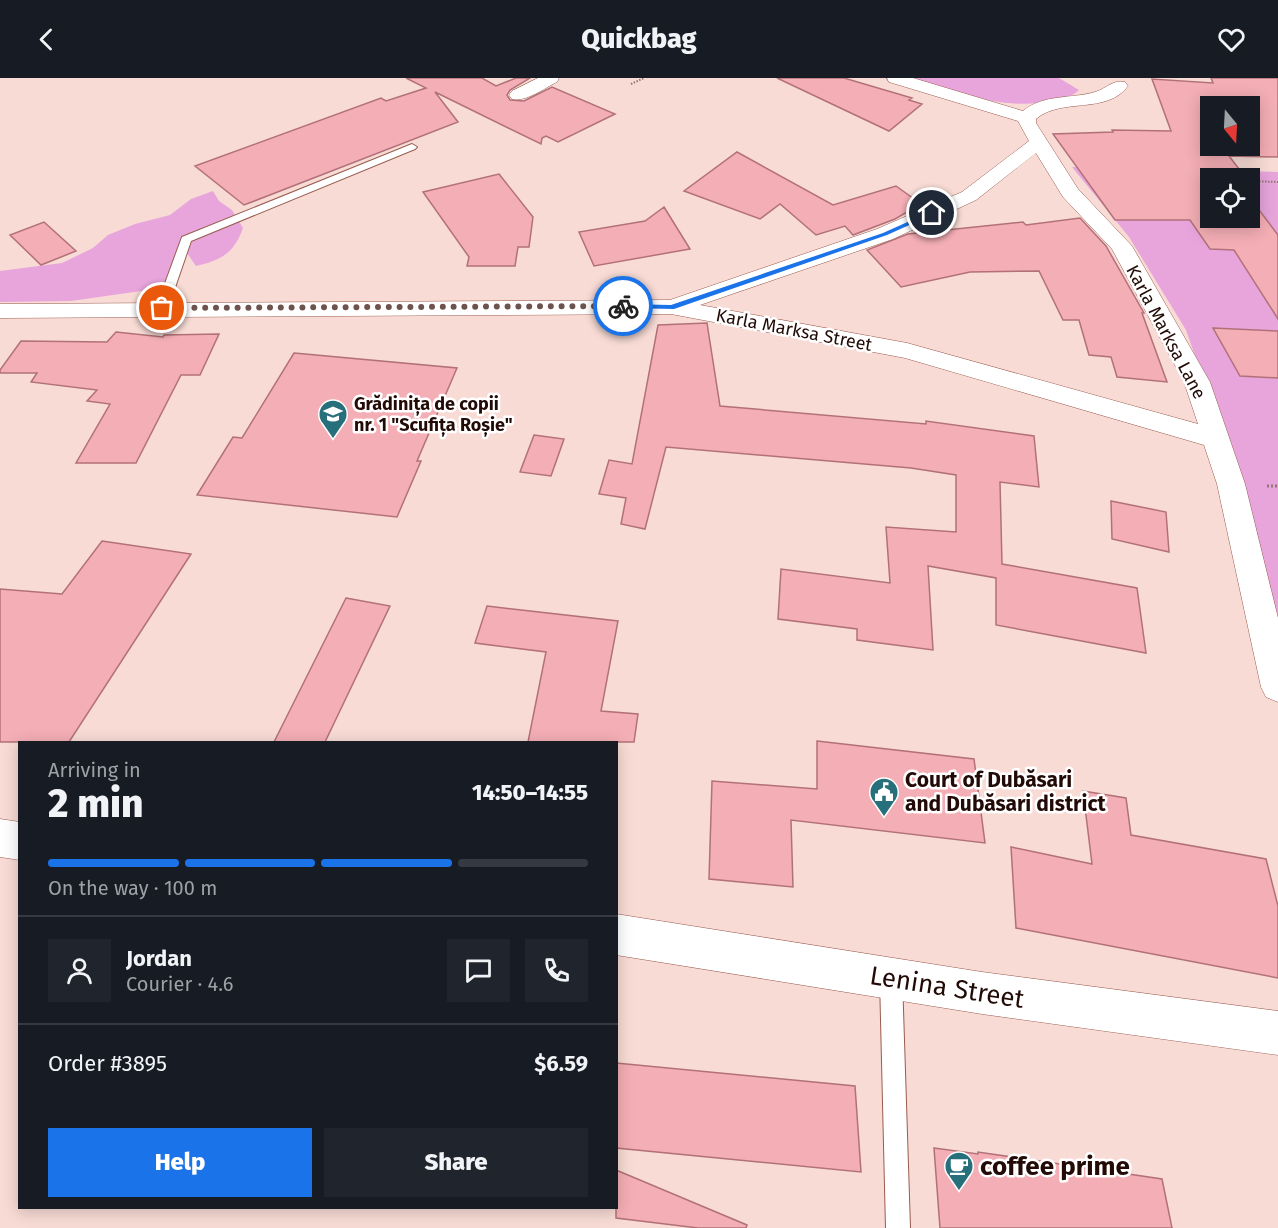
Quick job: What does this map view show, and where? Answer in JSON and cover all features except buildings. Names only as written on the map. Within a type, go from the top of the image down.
[{"type":"street","points":[[518,95],[551,78]]},
{"type":"street","points":[[895,78],[1027,118],[1030,113],[1044,107],[1099,97],[1123,82]]},
{"type":"street","points":[[1097,78],[1123,82]]},
{"type":"street","name":"Karla Marksa Lane","points":[[1027,118],[1070,193],[1120,246],[1197,382],[1231,484],[1278,687]]},
{"type":"street","points":[[671,307],[914,222],[969,196],[1040,142]]},
{"type":"street","name":"Karla Marksa Street","points":[[0,310],[671,307],[907,351],[1217,439]]},
{"type":"street","points":[[0,838],[18,841]]},
{"type":"street","name":"Lenina Street","points":[[618,934],[891,978],[1278,1033]]},
{"type":"lane","points":[[162,308],[186,239],[412,147]]},
{"type":"lane","points":[[891,978],[898,1228]]},
{"type":"path","points":[[631,84],[644,78]]},
{"type":"path","points":[[1260,181],[1278,182]]},
{"type":"shaded area","points":[[914,78],[1059,78],[1079,90],[1069,96],[1040,103],[1022,104],[967,95]]},
{"type":"shaded area","points":[[1072,167],[1200,170],[1200,228],[1260,228],[1260,172],[1278,172],[1278,649],[1244,495],[1186,330],[1129,237]]},
{"type":"shaded area","points":[[213,191],[219,201],[232,210],[243,228],[236,244],[220,258],[196,266],[187,253],[166,282],[148,290],[71,301],[0,302],[0,271],[62,263],[93,248],[108,235],[135,224],[170,215],[191,199]]},
{"type":"way so far","points":[[162,308],[623,306]]},
{"type":"place","name":"Grădinița de copii nr. 1 \"Scufița Roșie\"","points":[[333,440]]},
{"type":"place","name":"Court of Dubăsari and Dubăsari district","points":[[884,818]]},
{"type":"place","name":"coffee prime","points":[[959,1192]]},
{"type":"route","points":[[623,306],[671,307],[885,234],[932,213]]}]
